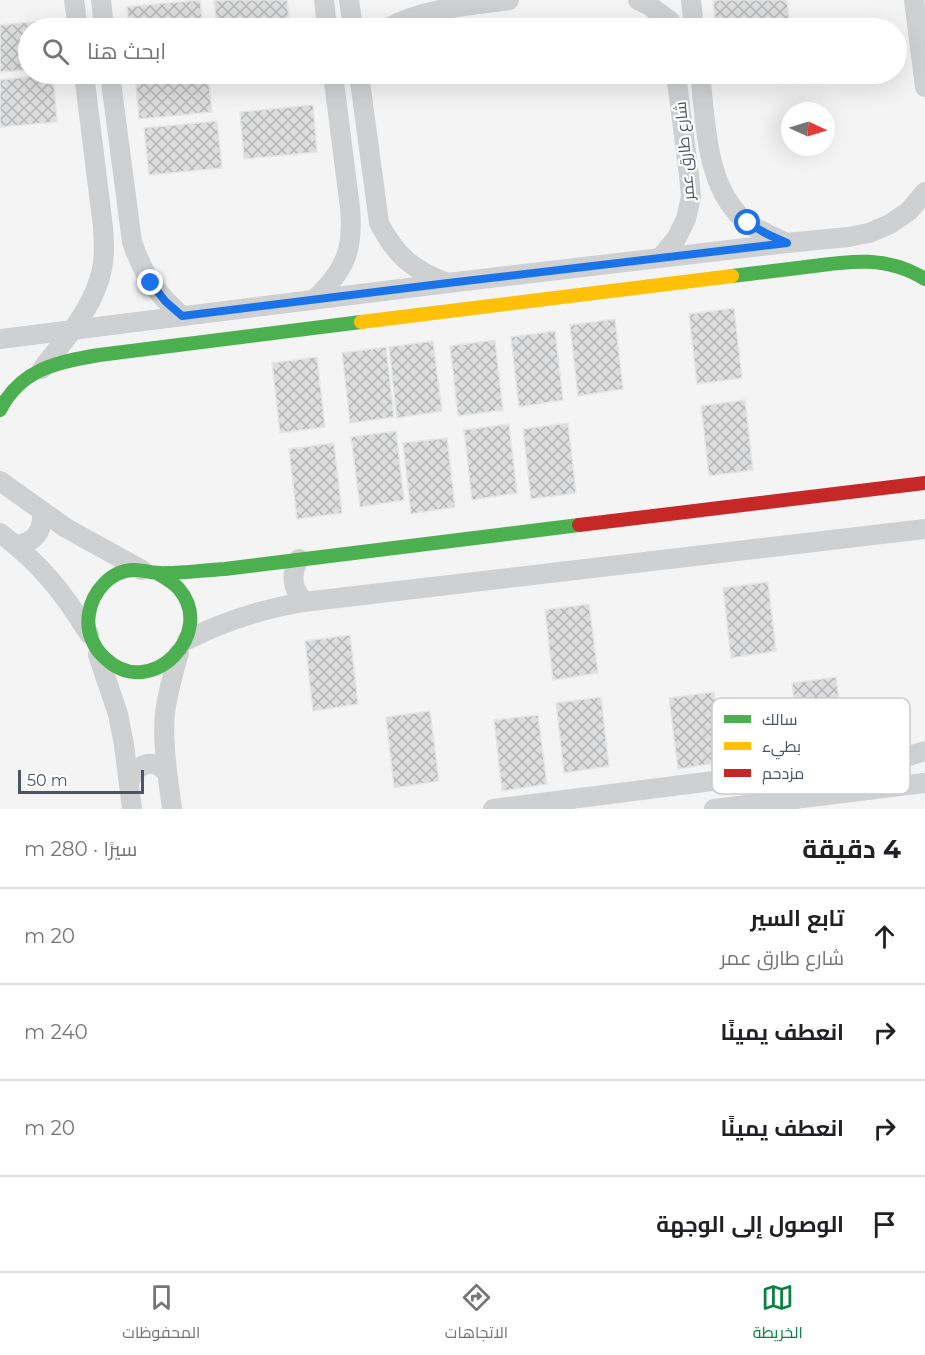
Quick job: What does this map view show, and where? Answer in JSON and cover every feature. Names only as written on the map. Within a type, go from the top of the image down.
[{"type":"street","points":[[74,0],[77,18]]},
{"type":"street","points":[[100,0],[103,18]]},
{"type":"street","points":[[324,0],[326,18]]},
{"type":"street","points":[[349,0],[352,18]]},
{"type":"street","points":[[411,18],[445,4],[509,0]]},
{"type":"street","points":[[638,0],[650,6],[663,18]]},
{"type":"street","points":[[667,0],[669,18]]},
{"type":"street","points":[[691,0],[693,18]]},
{"type":"street","points":[[914,0],[925,87]]},
{"type":"street","points":[[42,369],[86,311],[96,291],[102,268],[104,245],[85,84]]},
{"type":"street","points":[[111,84],[132,242],[140,264],[151,283],[165,301],[182,316]]},
{"type":"street","points":[[315,300],[331,284],[343,265],[351,244],[352,225],[334,84]]},
{"type":"street","points":[[360,84],[379,223],[399,255],[414,267],[448,283]]},
{"type":"street","name":"شارع طارق عمر","points":[[662,257],[676,239],[686,219],[691,197],[677,84]]},
{"type":"street","name":"شارع طارق عمر","points":[[701,84],[710,151],[714,171],[722,191],[748,223],[787,243]]},
{"type":"street","points":[[689,175],[703,179],[714,171]]},
{"type":"street","points":[[0,339],[518,274],[848,237],[868,233],[890,224],[909,211],[925,192]]},
{"type":"street","points":[[350,208],[359,216],[365,216],[375,208],[375,202]]},
{"type":"street","points":[[848,237],[855,241],[858,250],[852,261]]},
{"type":"street","points":[[104,245],[120,252],[129,247],[132,242]]},
{"type":"street","points":[[0,410],[12,389],[25,378],[42,369],[79,358],[99,355],[852,261],[874,261],[896,265],[925,279]]},
{"type":"street","points":[[518,274],[522,302]]},
{"type":"street","points":[[0,465],[2,483],[42,512],[91,543],[171,581],[182,593],[188,608],[190,624],[170,682],[165,713],[164,743],[174,804]]},
{"type":"street","points":[[132,809],[118,714],[93,642],[88,618],[91,603],[99,589],[111,578],[126,571],[229,569],[924,482]]},
{"type":"street","points":[[8,539],[25,543],[34,538],[43,522],[42,512]]},
{"type":"street","points":[[8,539],[57,586],[107,661],[121,669],[136,672],[152,671],[167,664],[183,646],[209,629],[247,614],[303,602],[925,529]]},
{"type":"street","points":[[299,559],[292,576],[293,586],[303,602]]},
{"type":"street","points":[[917,754],[922,768],[920,783]]},
{"type":"street","points":[[129,783],[135,771],[145,765],[158,765],[168,773]]},
{"type":"street","points":[[493,809],[712,781]]},
{"type":"street","points":[[714,809],[823,802],[864,794]]},
{"type":"building","points":[[200,0],[202,18],[128,18],[127,7]]},
{"type":"building","points":[[287,0],[289,18],[216,18],[214,1]]},
{"type":"building","points":[[713,0],[787,0],[789,18],[715,18]]},
{"type":"building","points":[[18,23],[18,71],[0,72],[0,25]]},
{"type":"building","points":[[18,78],[18,84],[54,84],[57,122],[0,127],[0,80]]},
{"type":"building","points":[[136,84],[209,84],[212,112],[139,119]]},
{"type":"building","points":[[313,105],[317,152],[244,159],[240,112]]},
{"type":"building","points":[[217,121],[222,168],[149,175],[144,128]]},
{"type":"building","points":[[734,308],[742,378],[697,384],[689,314]]},
{"type":"building","points":[[615,319],[623,389],[578,396],[570,325]]},
{"type":"building","points":[[555,331],[563,400],[519,407],[511,337]]},
{"type":"building","points":[[495,340],[503,410],[458,416],[450,346]]},
{"type":"building","points":[[433,341],[442,411],[397,418],[389,347]]},
{"type":"building","points":[[386,347],[394,417],[350,423],[342,353]]},
{"type":"building","points":[[317,357],[325,427],[280,433],[272,363]]},
{"type":"building","points":[[745,400],[753,470],[709,476],[701,406]]},
{"type":"building","points":[[568,423],[576,493],[531,499],[523,429]]},
{"type":"building","points":[[509,424],[517,493],[472,500],[464,430]]},
{"type":"building","points":[[396,431],[404,500],[360,507],[351,437]]},
{"type":"building","points":[[447,438],[455,507],[411,514],[403,443]]},
{"type":"building","points":[[334,443],[342,513],[297,519],[289,449]]},
{"type":"building","points":[[768,582],[776,651],[731,658],[723,588]]},
{"type":"building","points":[[589,604],[598,673],[553,680],[545,610]]},
{"type":"building","points":[[350,635],[358,704],[313,711],[305,641]]},
{"type":"building","points":[[836,677],[839,698],[794,698],[792,683]]},
{"type":"building","points":[[714,692],[715,698],[712,698],[712,764],[678,769],[669,698]]},
{"type":"building","points":[[601,697],[609,766],[564,773],[556,703]]},
{"type":"building","points":[[430,711],[439,781],[394,788],[386,717]]},
{"type":"building","points":[[538,715],[547,784],[502,791],[494,720]]},
{"type":"traffic: fast","points":[[732,276],[837,263],[867,262],[896,266],[925,279]]},
{"type":"traffic: fast","points":[[0,410],[18,385],[29,376],[69,361],[99,355],[361,322]]},
{"type":"traffic: fast","points":[[157,573],[179,589],[189,606],[190,624],[184,642],[174,656],[159,667],[142,672],[124,670],[106,659],[97,650],[90,633],[88,620],[98,590],[110,578],[126,571],[180,573],[225,569],[579,525]]},
{"type":"traffic: slow","points":[[361,322],[732,276]]},
{"type":"traffic: jam","points":[[579,525],[925,483]]},
{"type":"route","points":[[151,283],[165,301],[182,316],[787,243],[748,223]]}]
